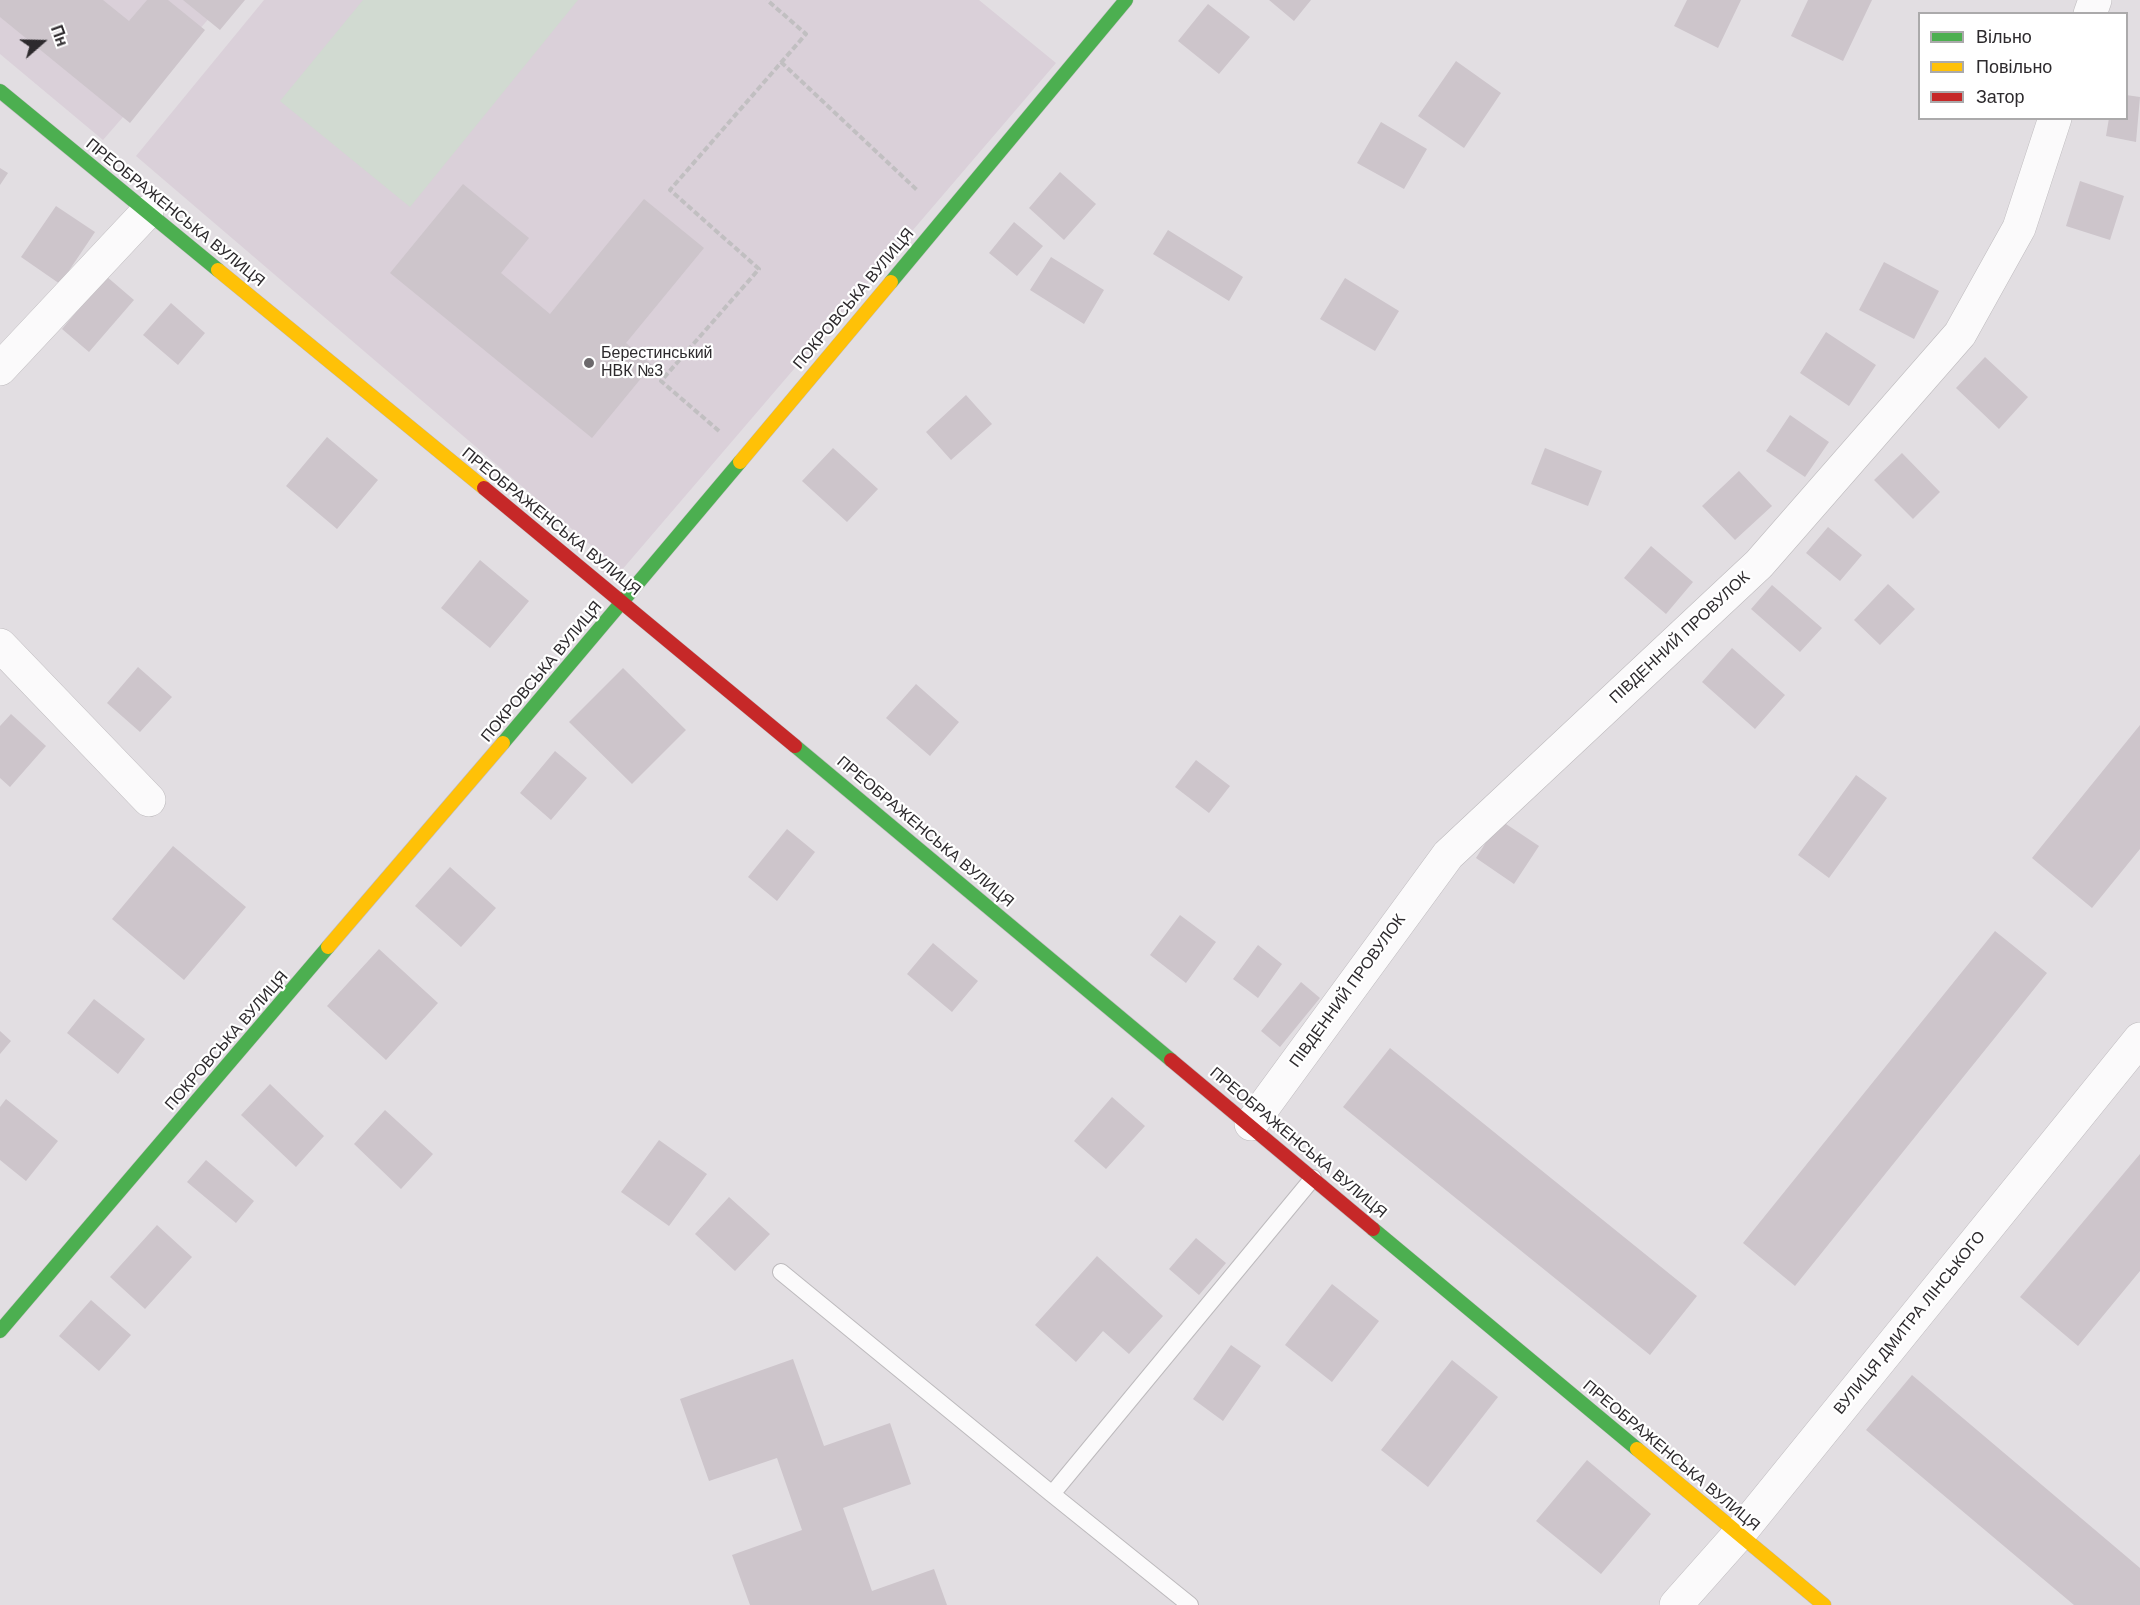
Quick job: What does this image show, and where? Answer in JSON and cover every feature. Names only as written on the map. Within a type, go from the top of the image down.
[{"type":"street","name":"ПОКРОВСЬКА ВУЛИЦЯ","points":[[0,1331],[624,602],[1126,0]]},
{"type":"street","name":"ПРЕОБРАЖЕНСЬКА ВУЛИЦЯ","points":[[0,91],[624,602],[1824,1605]]},
{"type":"street","name":"ПІВДЕННИЙ ПРОВУЛОК","points":[[1251,1124],[1448,855],[1759,564],[1960,334],[2019,228],[2054,120]]},
{"type":"street","points":[[0,369],[147,212]]},
{"type":"street","points":[[0,645],[149,800]]},
{"type":"street","name":"ВУЛИЦЯ ДМИТРА ЛІНСЬКОГО","points":[[1676,1605],[1739,1534],[2140,1039]]},
{"type":"lane","points":[[1052,1494],[1313,1178]]},
{"type":"lane","points":[[781,1272],[1190,1605]]},
{"type":"path","points":[[746,455],[661,381],[759,269],[670,190],[806,34],[767,0]]},
{"type":"path","points":[[781,62],[945,216]]},
{"type":"shaded area","points":[[0,0],[225,0],[103,140],[0,54]]},
{"type":"shaded area","name":"Берестинський НВК №3","points":[[264,0],[979,0],[1056,63],[621,571],[136,156]]},
{"type":"shaded area","points":[[363,0],[578,0],[410,207],[280,101]]},
{"type":"building","points":[[0,0],[103,0],[129,21],[147,0],[168,0],[205,30],[130,123],[0,17]]},
{"type":"building","points":[[183,0],[245,0],[220,30]]},
{"type":"building","points":[[1269,0],[1311,0],[1294,21]]},
{"type":"building","points":[[1687,0],[1741,0],[1718,48],[1674,26]]},
{"type":"building","points":[[1808,0],[1872,0],[1843,61],[1791,36]]},
{"type":"building","points":[[1208,4],[1250,37],[1219,74],[1178,41]]},
{"type":"building","points":[[1456,61],[1501,93],[1464,148],[1418,116]]},
{"type":"building","points":[[2128,95],[2140,97],[2136,142],[2106,136],[2109,120],[2128,120]]},
{"type":"building","points":[[1381,122],[1427,149],[1404,189],[1357,163]]},
{"type":"building","points":[[0,168],[8,173],[0,185]]},
{"type":"building","points":[[1060,172],[1096,204],[1064,240],[1029,208]]},
{"type":"building","points":[[2080,181],[2124,196],[2110,240],[2066,226]]},
{"type":"building","points":[[463,184],[529,238],[501,273],[550,314],[644,199],[704,248],[626,343],[652,365],[592,438],[390,273]]},
{"type":"building","points":[[56,206],[95,232],[60,284],[21,257]]},
{"type":"building","points":[[1014,222],[1043,246],[1017,276],[989,253]]},
{"type":"building","points":[[1168,230],[1243,277],[1229,301],[1153,254]]},
{"type":"building","points":[[1051,257],[1104,290],[1084,324],[1030,290]]},
{"type":"building","points":[[1884,262],[1939,291],[1914,339],[1859,310]]},
{"type":"building","points":[[106,276],[134,300],[89,352],[62,329]]},
{"type":"building","points":[[1345,278],[1399,311],[1375,351],[1320,319]]},
{"type":"building","points":[[171,303],[205,333],[178,365],[143,335]]},
{"type":"building","points":[[1826,332],[1876,365],[1849,406],[1800,373]]},
{"type":"building","points":[[1985,357],[2028,397],[1999,429],[1956,388]]},
{"type":"building","points":[[966,395],[992,424],[951,460],[926,432]]},
{"type":"building","points":[[1790,415],[1829,442],[1805,477],[1766,451]]},
{"type":"building","points":[[327,437],[378,480],[337,529],[286,486]]},
{"type":"building","points":[[833,448],[878,489],[847,522],[802,481]]},
{"type":"building","points":[[1545,448],[1602,471],[1588,506],[1531,484]]},
{"type":"building","points":[[1902,453],[1940,492],[1913,519],[1874,480]]},
{"type":"building","points":[[1739,471],[1772,506],[1735,540],[1702,506]]},
{"type":"building","points":[[1828,527],[1862,555],[1840,581],[1806,553]]},
{"type":"building","points":[[1651,546],[1693,582],[1666,614],[1624,578]]},
{"type":"building","points":[[480,560],[529,601],[490,648],[441,608]]},
{"type":"building","points":[[1888,584],[1915,609],[1880,645],[1854,620]]},
{"type":"building","points":[[1772,585],[1822,628],[1800,652],[1751,609]]},
{"type":"building","points":[[1732,648],[1785,695],[1755,729],[1702,682]]},
{"type":"building","points":[[138,667],[172,697],[140,732],[107,703]]},
{"type":"building","points":[[623,668],[686,730],[632,784],[569,722]]},
{"type":"building","points":[[916,684],[959,722],[930,756],[886,718]]},
{"type":"building","points":[[11,714],[46,746],[10,787],[0,778],[0,726]]},
{"type":"building","points":[[2140,725],[2140,849],[2092,908],[2032,858]]},
{"type":"building","points":[[555,751],[587,778],[551,820],[520,793]]},
{"type":"building","points":[[1196,760],[1230,786],[1209,813],[1175,787]]},
{"type":"building","points":[[1856,775],[1887,798],[1829,878],[1798,855]]},
{"type":"building","points":[[1500,820],[1539,846],[1514,884],[1476,858]]},
{"type":"building","points":[[787,829],[815,852],[777,901],[748,877]]},
{"type":"building","points":[[173,846],[246,907],[184,980],[112,919]]},
{"type":"building","points":[[450,867],[496,908],[461,947],[415,906]]},
{"type":"building","points":[[1180,915],[1216,942],[1186,983],[1150,955]]},
{"type":"building","points":[[1995,931],[2047,973],[1795,1286],[1743,1243]]},
{"type":"building","points":[[933,943],[978,981],[952,1012],[907,974]]},
{"type":"building","points":[[1258,945],[1282,964],[1258,998],[1233,979]]},
{"type":"building","points":[[379,949],[438,1003],[386,1060],[327,1006]]},
{"type":"building","points":[[1301,982],[1320,998],[1280,1047],[1261,1031]]},
{"type":"building","points":[[94,999],[145,1039],[118,1074],[67,1033]]},
{"type":"building","points":[[0,1031],[11,1041],[0,1054]]},
{"type":"building","points":[[1390,1048],[1697,1296],[1650,1355],[1343,1107]]},
{"type":"building","points":[[270,1084],[324,1136],[296,1167],[241,1115]]},
{"type":"building","points":[[1112,1097],[1145,1126],[1106,1169],[1074,1141]]},
{"type":"building","points":[[6,1099],[58,1141],[26,1181],[0,1160],[0,1107]]},
{"type":"building","points":[[385,1110],[433,1154],[401,1189],[354,1144]]},
{"type":"building","points":[[659,1140],[707,1174],[669,1226],[621,1192]]},
{"type":"building","points":[[2140,1154],[2140,1271],[2078,1346],[2020,1297]]},
{"type":"building","points":[[206,1160],[254,1201],[236,1223],[187,1182]]},
{"type":"building","points":[[729,1197],[770,1234],[735,1271],[695,1234]]},
{"type":"building","points":[[157,1225],[192,1257],[145,1309],[110,1277]]},
{"type":"building","points":[[1196,1238],[1226,1263],[1199,1295],[1169,1269]]},
{"type":"building","points":[[1097,1256],[1163,1316],[1129,1354],[1103,1331],[1076,1362],[1035,1325]]},
{"type":"building","points":[[1332,1284],[1379,1321],[1332,1382],[1285,1345]]},
{"type":"building","points":[[91,1300],[131,1335],[99,1371],[59,1336]]},
{"type":"building","points":[[1231,1345],[1261,1366],[1223,1421],[1193,1399]]},
{"type":"building","points":[[793,1359],[824,1446],[890,1423],[911,1484],[843,1508],[872,1591],[934,1569],[947,1605],[750,1605],[732,1555],[802,1530],[777,1458],[709,1481],[680,1399]]},
{"type":"building","points":[[1452,1360],[1498,1397],[1428,1487],[1381,1450]]},
{"type":"building","points":[[1912,1375],[2140,1568],[2140,1605],[2074,1605],[1866,1430]]},
{"type":"building","points":[[1587,1460],[1651,1514],[1601,1574],[1536,1521]]},
{"type":"traffic: fast","points":[[891,282],[1126,0]]},
{"type":"traffic: fast","points":[[0,91],[218,270]]},
{"type":"traffic: fast","points":[[503,743],[740,462]]},
{"type":"traffic: fast","points":[[795,746],[1171,1060]]},
{"type":"traffic: fast","points":[[0,1331],[328,947]]},
{"type":"traffic: fast","points":[[1373,1229],[1637,1449]]},
{"type":"traffic: slow","points":[[218,270],[484,488]]},
{"type":"traffic: slow","points":[[740,462],[891,282]]},
{"type":"traffic: slow","points":[[328,947],[503,743]]},
{"type":"traffic: slow","points":[[1637,1449],[1824,1605]]},
{"type":"traffic: jam","points":[[484,488],[795,746]]},
{"type":"traffic: jam","points":[[1171,1060],[1373,1229]]},
{"type":"place","name":"Берестинський НВК №3","points":[[589,363]]}]
